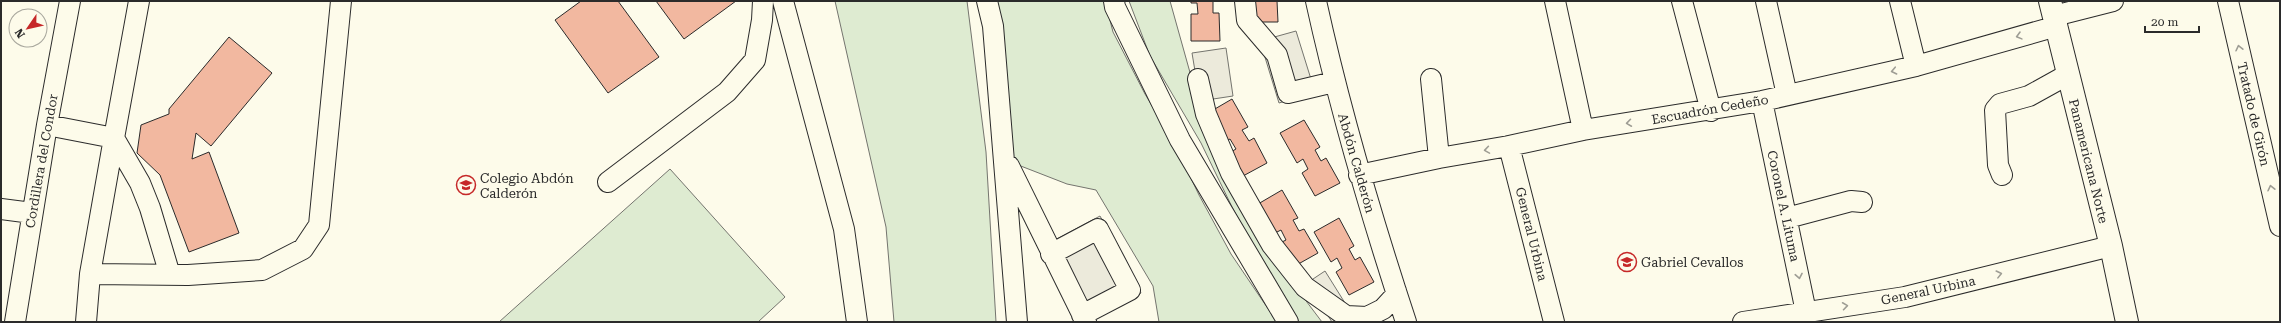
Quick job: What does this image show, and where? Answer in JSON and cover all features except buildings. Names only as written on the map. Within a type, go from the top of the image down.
[{"type":"main road","name":"Panamericana Norte","points":[[2054,14],[2067,75],[2111,246],[2127,322]]},
{"type":"street","name":"Cordillera del Condor","points":[[11,313],[32,213],[70,1]]},
{"type":"street","points":[[86,322],[90,274],[139,1]]},
{"type":"street","points":[[90,274],[170,275],[262,270],[303,248],[319,225],[341,1]]},
{"type":"street","points":[[608,182],[727,92],[755,60],[762,20],[763,1]]},
{"type":"street","points":[[783,1],[844,229],[857,322]]},
{"type":"street","points":[[988,1],[993,26],[1017,322]]},
{"type":"street","points":[[1114,1],[1115,7],[1180,140],[1288,322]]},
{"type":"street","points":[[1245,1],[1247,20],[1277,55],[1288,94],[1334,82]]},
{"type":"street","name":"Abdón Calderón","points":[[1316,1],[1334,82],[1359,175],[1406,322]]},
{"type":"street","points":[[1555,1],[1583,130]]},
{"type":"street","points":[[1682,1],[1711,111]]},
{"type":"street","points":[[1766,1],[1787,95]]},
{"type":"street","points":[[1900,1],[1916,66]]},
{"type":"street","name":"Escuadrón Cedeño","points":[[1359,175],[1583,130],[1711,111],[1916,66],[2054,14],[2113,1]]},
{"type":"street","name":"Tratado de Girón","points":[[2228,1],[2280,226]]},
{"type":"street","points":[[2002,175],[1998,165],[1996,110],[2000,104],[2029,96],[2067,75]]},
{"type":"street","points":[[1198,78],[1206,114],[1231,174],[1272,245],[1305,287],[1346,316],[1367,317],[1383,309],[1394,297],[1396,291]]},
{"type":"street","points":[[1431,79],[1439,158]]},
{"type":"street","name":"Coronel A. Lituma","points":[[1762,101],[1806,312]]},
{"type":"street","points":[[47,125],[114,138],[140,183],[170,275]]},
{"type":"street","name":"General Urbina","points":[[1509,146],[1554,322]]},
{"type":"street","points":[[1003,153],[1051,254],[1084,318],[1130,290],[1098,229],[1051,254]]},
{"type":"street","points":[[1787,218],[1851,201],[1862,202]]},
{"type":"street","points":[[1,209],[32,213]]},
{"type":"street","name":"General Urbina","points":[[1743,322],[1905,297],[2111,246]]},
{"type":"green space","points":[[835,1],[967,1],[986,152],[996,322],[894,322],[886,227]]},
{"type":"green space","points":[[996,1],[1105,1],[1113,32],[1145,94],[1174,143],[1199,195],[1231,254],[1277,322],[1159,322],[1153,286],[1096,190],[1067,184],[1013,163]]},
{"type":"green space","points":[[1129,1],[1170,1],[1210,144],[1260,240],[1322,322],[1297,322],[1293,317],[1233,209],[1201,143],[1150,56]]},
{"type":"green space","points":[[670,169],[785,297],[758,322],[499,322]]},
{"type":"shaded area","points":[[1296,31],[1315,92],[1279,103],[1260,41]]},
{"type":"shaded area","points":[[1226,48],[1233,96],[1200,101],[1192,53]]},
{"type":"shaded area","points":[[1100,216],[1141,293],[1094,318],[1053,241]]},
{"type":"shaded area","points":[[1325,271],[1350,311],[1332,322],[1307,283]]},
{"type":"place","name":"Colegio Abdón Calderón","points":[[466,185]]},
{"type":"place","name":"Gabriel Cevallos","points":[[1627,262]]}]
